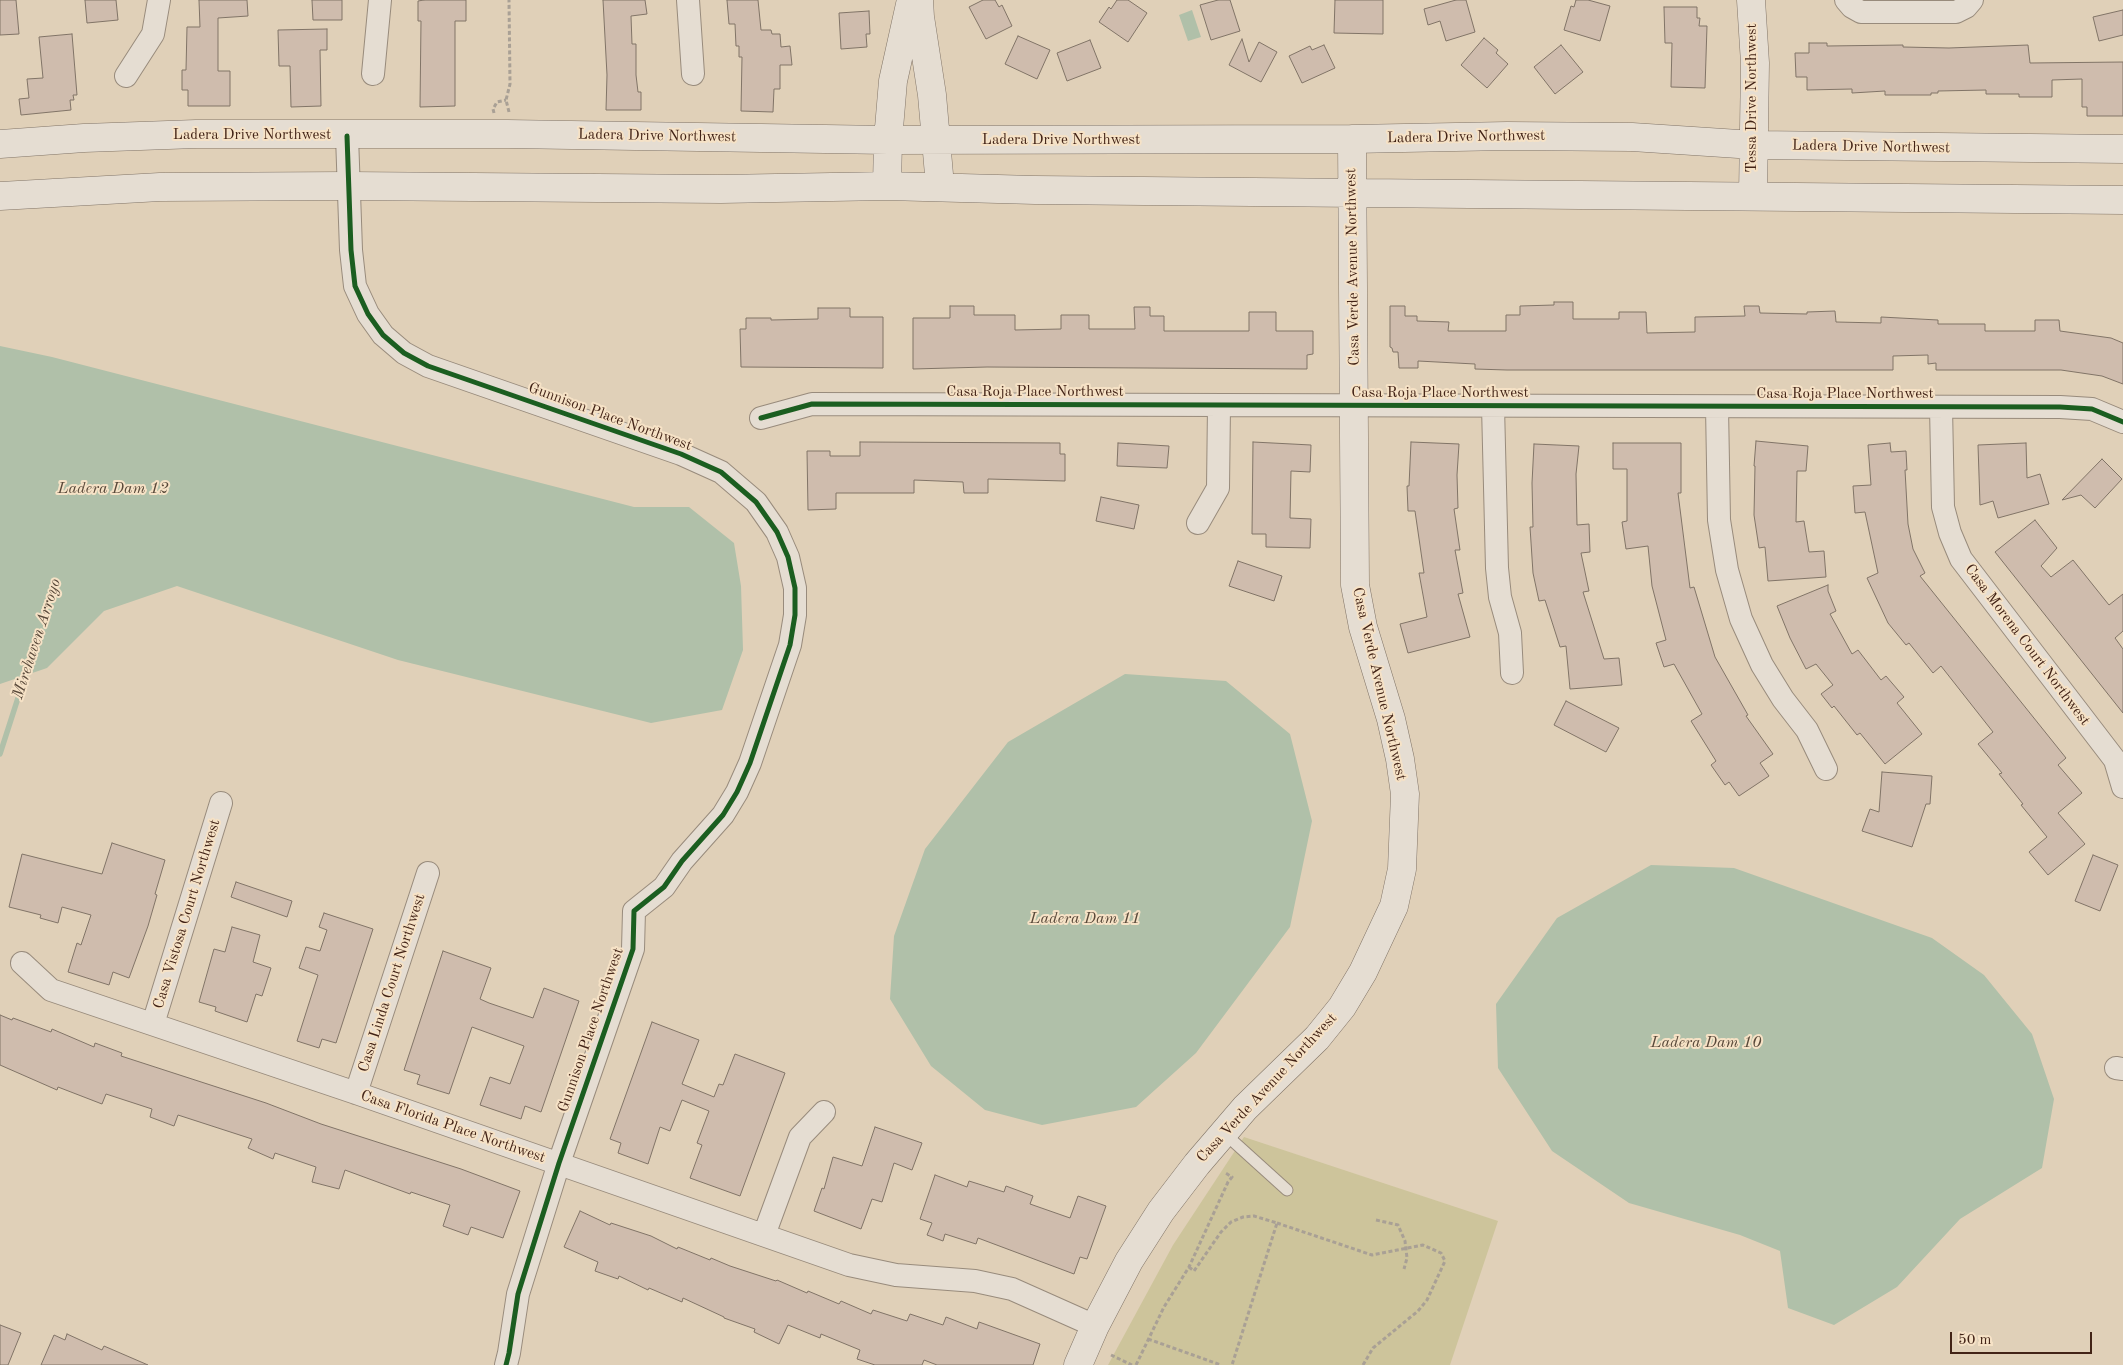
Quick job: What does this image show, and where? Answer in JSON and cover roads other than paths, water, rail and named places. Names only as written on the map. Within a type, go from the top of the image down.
[{"type":"main road","points":[[887,186],[888,140],[893,81],[911,0]]},
{"type":"main road","points":[[919,0],[932,94],[940,186]]},
{"type":"main road","name":"Tessa Drive Northwest","points":[[1751,0],[1755,63],[1753,196]]},
{"type":"main road","name":"Ladera Drive Northwest","points":[[0,144],[84,138],[196,134],[348,136],[538,134],[888,140],[1352,139],[1506,136],[1632,138],[1754,145],[2123,149]]},
{"type":"main road","name":"Casa Verde Avenue Northwest","points":[[1078,1365],[1095,1326],[1130,1261],[1161,1211],[1197,1164],[1245,1108],[1317,1038],[1342,1006],[1363,972],[1394,906],[1402,869],[1405,794],[1400,759],[1363,627],[1355,585],[1352,139]]},
{"type":"main road","points":[[0,196],[160,187],[348,186],[721,189],[940,186],[1034,190],[2123,200]]},
{"type":"street","points":[[126,76],[153,34],[159,0]]},
{"type":"street","points":[[372,74],[380,0]]},
{"type":"street","points":[[688,0],[693,74]]},
{"type":"street","points":[[1846,0],[1852,7],[1861,12],[1956,12],[1966,7],[1972,0]]},
{"type":"street","name":"Gunnison Place Northwest","points":[[348,136],[348,186],[355,286],[368,314],[383,335],[404,353],[428,366],[681,454],[721,472],[756,502],[778,532],[788,557],[795,588],[795,615],[790,644],[750,763],[737,792],[723,815],[682,862],[664,887],[634,912],[633,949],[559,1163],[518,1294],[506,1365]]},
{"type":"street","name":"Casa Roja Place Northwest","points":[[762,418],[812,404],[2060,407],[2092,409],[2121,420]]},
{"type":"street","points":[[1198,523],[1218,488],[1219,406]]},
{"type":"street","points":[[1493,406],[1497,568],[1500,597],[1510,633],[1512,673]]},
{"type":"street","points":[[1717,406],[1719,520],[1727,570],[1741,619],[1762,666],[1783,699],[1807,730],[1826,769]]},
{"type":"street","name":"Casa Morena Court Northwest","points":[[1941,407],[1943,507],[1950,533],[1962,559],[2115,760],[2123,787]]},
{"type":"street","name":"Casa Vistosa Court Northwest","points":[[153,1024],[221,803]]},
{"type":"street","name":"Casa Linda Court Northwest","points":[[356,1093],[428,873]]},
{"type":"street","name":"Casa Florida Place Northwest","points":[[22,963],[51,990],[356,1093],[764,1235],[872,1271],[896,1275],[976,1281],[1012,1289],[1095,1326]]},
{"type":"street","points":[[764,1235],[800,1138],[824,1112]]},
{"type":"lane","points":[[1224,1133],[1287,1190]]},
{"type":"water","points":[[1192,10],[1201,37],[1188,41],[1179,15]]},
{"type":"water","name":"Ladera Dam 12","points":[[0,346],[52,357],[634,507],[689,507],[734,543],[741,586],[743,650],[722,710],[651,723],[398,660],[177,586],[104,611],[47,668],[0,684]]},
{"type":"water","name":"Ladera Dam 11","points":[[1125,674],[1226,681],[1290,734],[1312,821],[1290,927],[1196,1053],[1136,1107],[1042,1125],[985,1110],[931,1066],[890,999],[894,936],[925,849],[1008,742]]},
{"type":"water","name":"Ladera Dam 10","points":[[1651,865],[1734,868],[1932,938],[1984,975],[2032,1034],[2054,1099],[2042,1168],[1960,1219],[1897,1287],[1834,1325],[1788,1308],[1780,1251],[1740,1235],[1629,1203],[1552,1151],[1498,1068],[1496,1004],[1557,918]]},
{"type":"waterway","name":"Mirehaven Arroyo","points":[[0,754],[27,670]]}]
